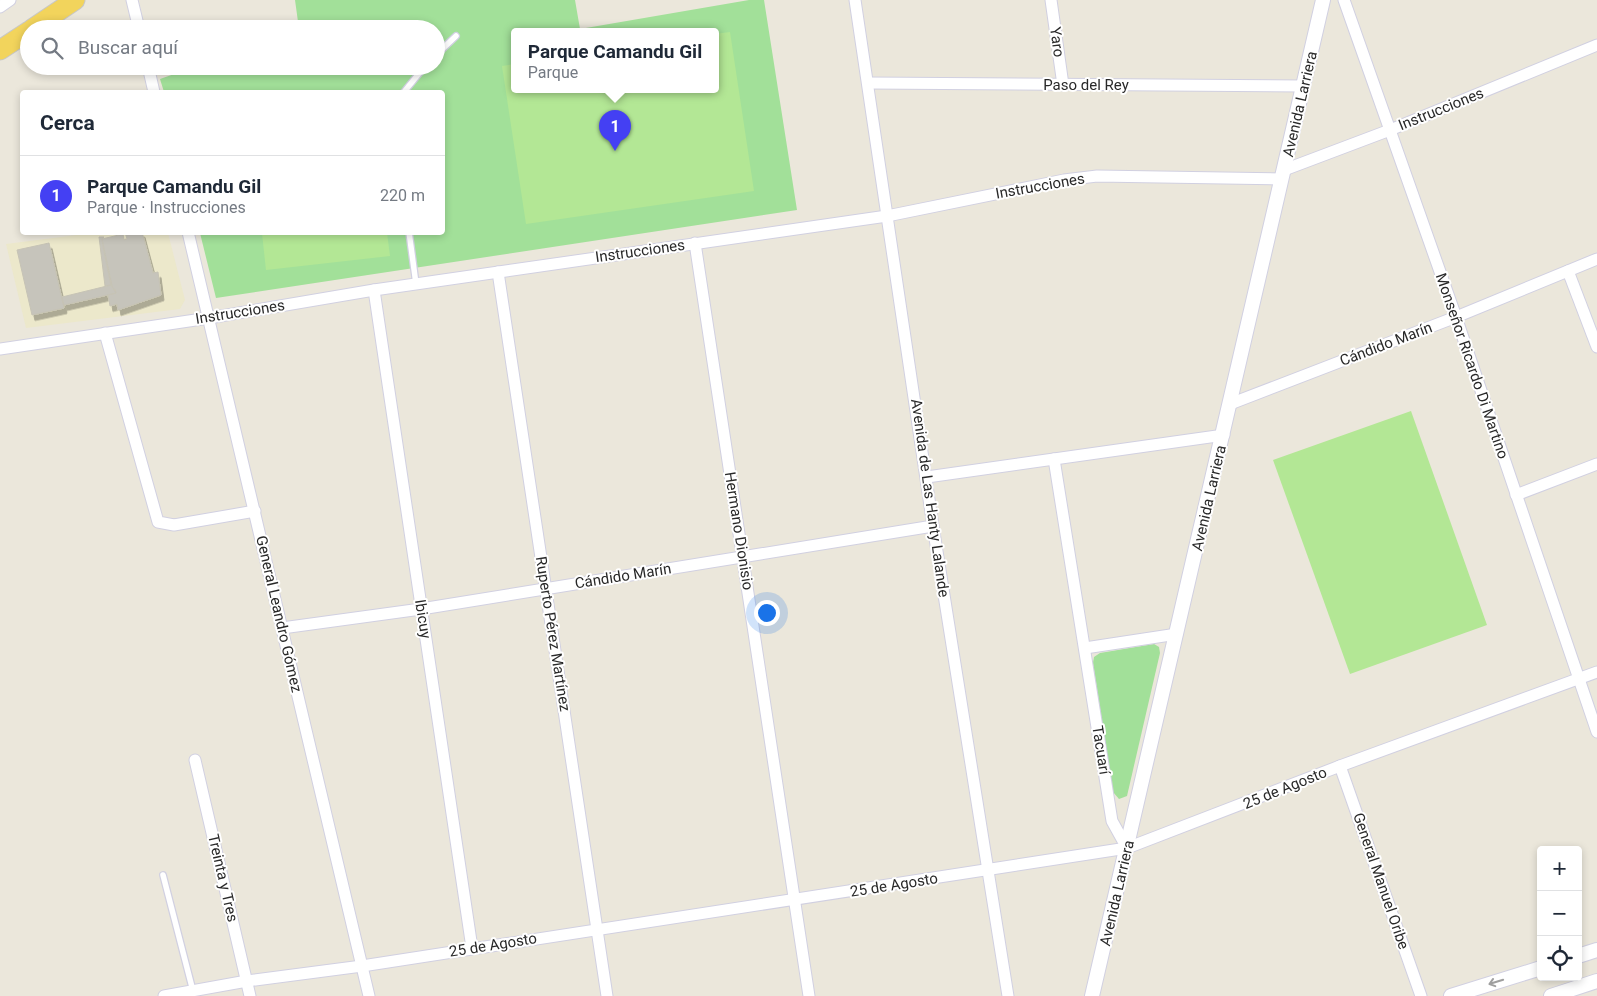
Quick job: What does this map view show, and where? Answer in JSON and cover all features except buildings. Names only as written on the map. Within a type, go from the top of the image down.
[{"type":"highway","points":[[45,20],[75,0]]},
{"type":"highway","points":[[0,50],[20,37]]},
{"type":"street","points":[[0,7],[10,0]]},
{"type":"street","points":[[132,0],[137,20]]},
{"type":"street","name":"Avenida de Las Hanty Lalande","points":[[854,0],[868,83],[933,526],[1008,996]]},
{"type":"street","name":"Yaro","points":[[1051,0],[1063,85]]},
{"type":"street","name":"Avenida Larriera","points":[[1092,996],[1224,435],[1323,0]]},
{"type":"street","name":"Monseñor Ricardo Di Martino","points":[[1344,0],[1456,318],[1597,732]]},
{"type":"street","name":"Instrucciones","points":[[0,350],[209,318],[374,290],[887,216],[1064,180],[1088,177],[1283,174],[1597,45]]},
{"type":"street","points":[[150,75],[154,90]]},
{"type":"street","name":"Paso del Rey","points":[[868,83],[1304,86]]},
{"type":"street","name":"General Leandro Gómez","points":[[189,235],[369,996]]},
{"type":"street","name":"Hermano Dionisio","points":[[695,243],[809,996]]},
{"type":"street","name":"Cándido Marín","points":[[1230,404],[1456,318],[1597,259]]},
{"type":"street","points":[[1568,271],[1597,347]]},
{"type":"street","name":"Ruperto Pérez Martínez","points":[[498,272],[607,996]]},
{"type":"street","name":"Ibicuy","points":[[374,290],[472,948]]},
{"type":"street","points":[[105,333],[158,522],[174,525],[254,512]]},
{"type":"street","points":[[927,477],[1224,435]]},
{"type":"street","name":"Tacuarí","points":[[1054,459],[1112,821],[1127,848]]},
{"type":"street","points":[[1516,495],[1597,464]]},
{"type":"street","name":"Cándido Marín","points":[[282,628],[421,609],[933,526]]},
{"type":"street","points":[[1085,648],[1177,634]]},
{"type":"street","name":"25 de Agosto","points":[[164,996],[247,981],[362,966],[1127,848],[1340,766],[1597,672]]},
{"type":"street","name":"Treinta y Tres","points":[[195,760],[250,996]]},
{"type":"street","name":"General Manuel Oribe","points":[[1340,766],[1421,996]]},
{"type":"street","points":[[1582,955],[1597,950]]},
{"type":"street","points":[[1451,996],[1537,969]]},
{"type":"street","points":[[1551,996],[1597,981]]},
{"type":"lane","points":[[445,46],[456,36]]},
{"type":"lane","points":[[406,90],[418,75]]},
{"type":"lane","points":[[410,235],[416,284]]},
{"type":"lane","points":[[163,875],[193,991]]},
{"type":"shaded area","points":[[76,235],[169,235],[185,300],[180,309],[26,328],[6,244]]},
{"type":"green space","points":[[295,0],[575,0],[580,28],[511,28],[511,93],[719,93],[719,28],[586,28],[749,0],[764,0],[797,210],[216,298],[200,235],[445,235],[445,90],[163,90],[160,79],[171,75],[445,75],[445,20],[298,20]]},
{"type":"green space","points":[[730,32],[754,191],[526,224],[502,66],[511,65],[511,93],[719,93],[719,33]]},
{"type":"green space","points":[[262,235],[387,235],[390,256],[266,270]]},
{"type":"green space","points":[[1411,411],[1487,625],[1350,674],[1273,460]]},
{"type":"green space","points":[[1154,644],[1159,647],[1160,653],[1127,796],[1119,799],[1113,792],[1093,663],[1094,657],[1100,653]]},
{"type":"place","name":"Parque Camandu Gil","points":[[615,151]]}]
